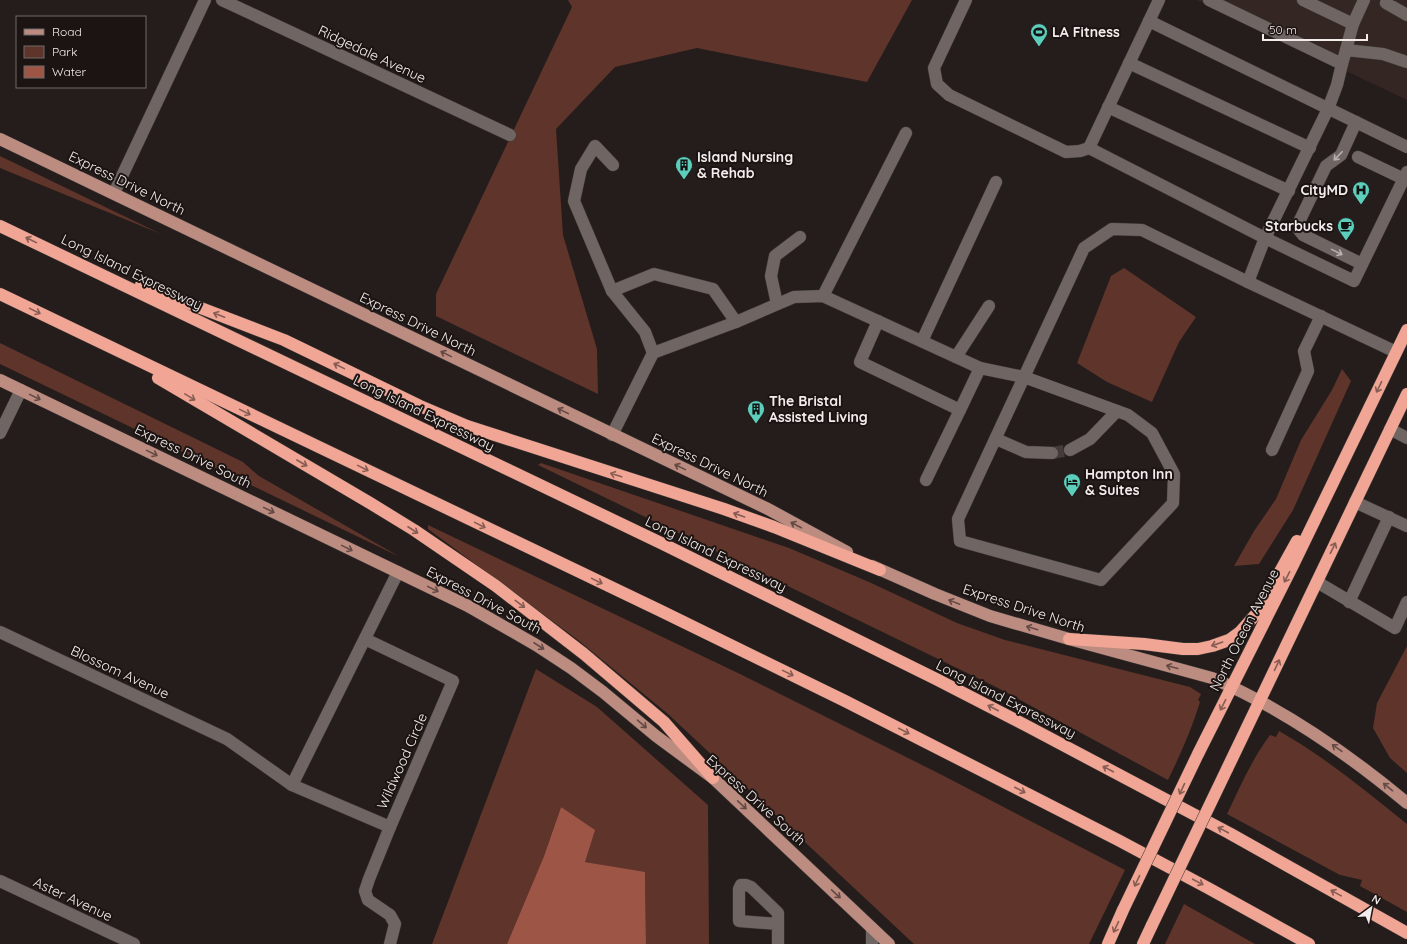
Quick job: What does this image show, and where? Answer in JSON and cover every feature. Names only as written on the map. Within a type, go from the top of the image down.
[{"type":"highway","name":"Long Island Expressway","points":[[0,226],[677,551],[943,683],[1228,833],[1407,933]]},
{"type":"highway","points":[[62,255],[284,340],[420,406],[467,426],[731,512],[774,527],[880,570]]},
{"type":"highway","points":[[0,294],[647,604],[845,701],[1118,840],[1309,944]]},
{"type":"highway","name":"North Ocean Avenue","points":[[1108,944],[1198,754],[1293,565],[1407,330]]},
{"type":"highway","points":[[84,334],[370,503],[420,534],[491,582],[584,654],[664,722],[713,778]]},
{"type":"highway","points":[[1143,944],[1407,394]]},
{"type":"highway","points":[[1069,639],[1144,644],[1183,649],[1205,648],[1229,640],[1240,632],[1257,613],[1285,561],[1328,491]]},
{"type":"main road","name":"Express Drive North","points":[[0,139],[768,509],[880,570],[990,616],[1212,678],[1232,686],[1303,726],[1347,755],[1407,803]]},
{"type":"main road","name":"Express Drive South","points":[[0,380],[468,606],[536,645],[571,668],[603,692],[656,736],[713,778],[889,944]]},
{"type":"street","points":[[114,193],[205,0]]},
{"type":"street","name":"Ridgedale Avenue","points":[[222,0],[510,136]]},
{"type":"street","points":[[966,0],[934,68],[937,84],[949,95],[1066,152],[1080,151],[1089,148],[1265,238],[1354,281],[1405,175],[1358,157]]},
{"type":"street","points":[[1089,148],[1159,0]]},
{"type":"street","points":[[1209,0],[1342,64]]},
{"type":"street","points":[[1303,0],[1353,24]]},
{"type":"street","points":[[1248,282],[1265,238],[1328,109],[1337,85],[1353,24],[1364,0]]},
{"type":"street","points":[[1387,0],[1386,3],[1407,15]]},
{"type":"street","points":[[1149,21],[1407,147]]},
{"type":"street","points":[[1346,50],[1383,54],[1407,62]]},
{"type":"street","points":[[1130,62],[1310,148]]},
{"type":"street","points":[[1108,107],[1289,191]]},
{"type":"street","points":[[1356,122],[1341,155],[1326,166],[1299,222],[1299,230],[1303,235],[1362,264]]},
{"type":"street","points":[[823,296],[906,133]]},
{"type":"street","points":[[613,165],[595,146],[581,169],[574,201],[612,291],[645,332],[653,353]]},
{"type":"street","points":[[922,341],[996,182]]},
{"type":"street","points":[[612,435],[653,353],[736,322],[794,297],[823,296],[980,368],[1024,377],[1128,415],[1152,433],[1174,474],[1173,503],[1101,580],[960,541],[958,519],[996,438],[1024,377],[1084,248],[1112,229],[1142,230],[1396,352]]},
{"type":"street","points":[[777,304],[771,276],[775,256],[800,237]]},
{"type":"street","points":[[612,291],[654,274],[713,289],[736,322]]},
{"type":"street","points":[[956,357],[989,306]]},
{"type":"street","points":[[1272,450],[1308,371],[1304,351],[1321,316]]},
{"type":"street","points":[[878,321],[860,362],[960,410]]},
{"type":"street","points":[[926,480],[980,368]]},
{"type":"street","points":[[0,433],[21,390]]},
{"type":"street","points":[[1070,450],[1090,439],[1117,411]]},
{"type":"street","points":[[1390,430],[1407,438]]},
{"type":"street","points":[[996,438],[1026,452],[1052,453]]},
{"type":"street","points":[[1355,502],[1407,526]]},
{"type":"street","points":[[1349,602],[1390,517]]},
{"type":"street","points":[[292,785],[398,572]]},
{"type":"street","points":[[1316,582],[1395,628],[1407,602]]},
{"type":"street","name":"Blossom Avenue","points":[[0,632],[227,739],[292,785]]},
{"type":"street","name":"Wildwood Circle","points":[[292,785],[390,827],[454,682],[365,639]]},
{"type":"street","points":[[390,827],[365,892],[368,900],[390,915],[395,924],[390,944]]},
{"type":"street","name":"Aster Avenue","points":[[0,881],[134,944]]},
{"type":"street","points":[[778,924],[778,944]]},
{"type":"street","points":[[872,928],[872,944]]},
{"type":"shaded area","points":[[1197,0],[1407,0],[1407,100]]},
{"type":"green space","points":[[568,0],[912,0],[867,82],[697,48],[615,67],[556,129],[563,235],[597,349],[598,394],[436,316],[436,294],[572,7]]},
{"type":"green space","points":[[0,156],[161,234],[0,168]]},
{"type":"green space","points":[[1124,268],[1196,317],[1179,342],[1152,402],[1107,382],[1077,363],[1111,276]]},
{"type":"green space","points":[[0,343],[243,462],[259,476],[400,557],[0,364]]},
{"type":"green space","points":[[1342,369],[1351,381],[1293,510],[1259,564],[1234,566],[1254,531],[1276,499],[1301,440],[1332,390]]},
{"type":"green space","points":[[541,463],[789,548],[869,582],[957,623],[1005,640],[1190,687],[1201,694],[1198,700],[1200,702],[1190,732],[1168,780],[998,688],[538,465]]},
{"type":"green space","points":[[428,525],[740,674],[942,775],[1125,870],[1089,944],[914,944],[668,714],[578,640],[428,529]]},
{"type":"green space","points":[[1407,646],[1407,773],[1390,758],[1373,728],[1377,703]]},
{"type":"green space","points":[[536,669],[597,707],[708,805],[709,944],[646,944],[645,873],[585,862],[561,807],[544,856],[507,944],[432,944]]},
{"type":"green space","points":[[1279,731],[1329,763],[1407,824],[1407,912],[1360,886],[1362,880],[1340,875],[1227,814],[1258,754],[1270,735],[1276,737]]},
{"type":"green space","points":[[1184,904],[1255,944],[1165,944]]},
{"type":"water","points":[[561,807],[595,830],[585,862],[645,872],[646,944],[507,944],[544,856]]},
{"type":"tunnel","points":[[1052,453],[1070,450]]},
{"type":"place","name":"LA Fitness","points":[[1039,47]]},
{"type":"place","name":"Island Nursing & Rehab","points":[[684,180]]},
{"type":"place","name":"CityMD","points":[[1361,205]]},
{"type":"place","name":"Starbucks","points":[[1346,241]]},
{"type":"place","name":"The Bristal Assisted Living","points":[[756,424]]},
{"type":"place","name":"Hampton Inn & Suites","points":[[1072,497]]}]
